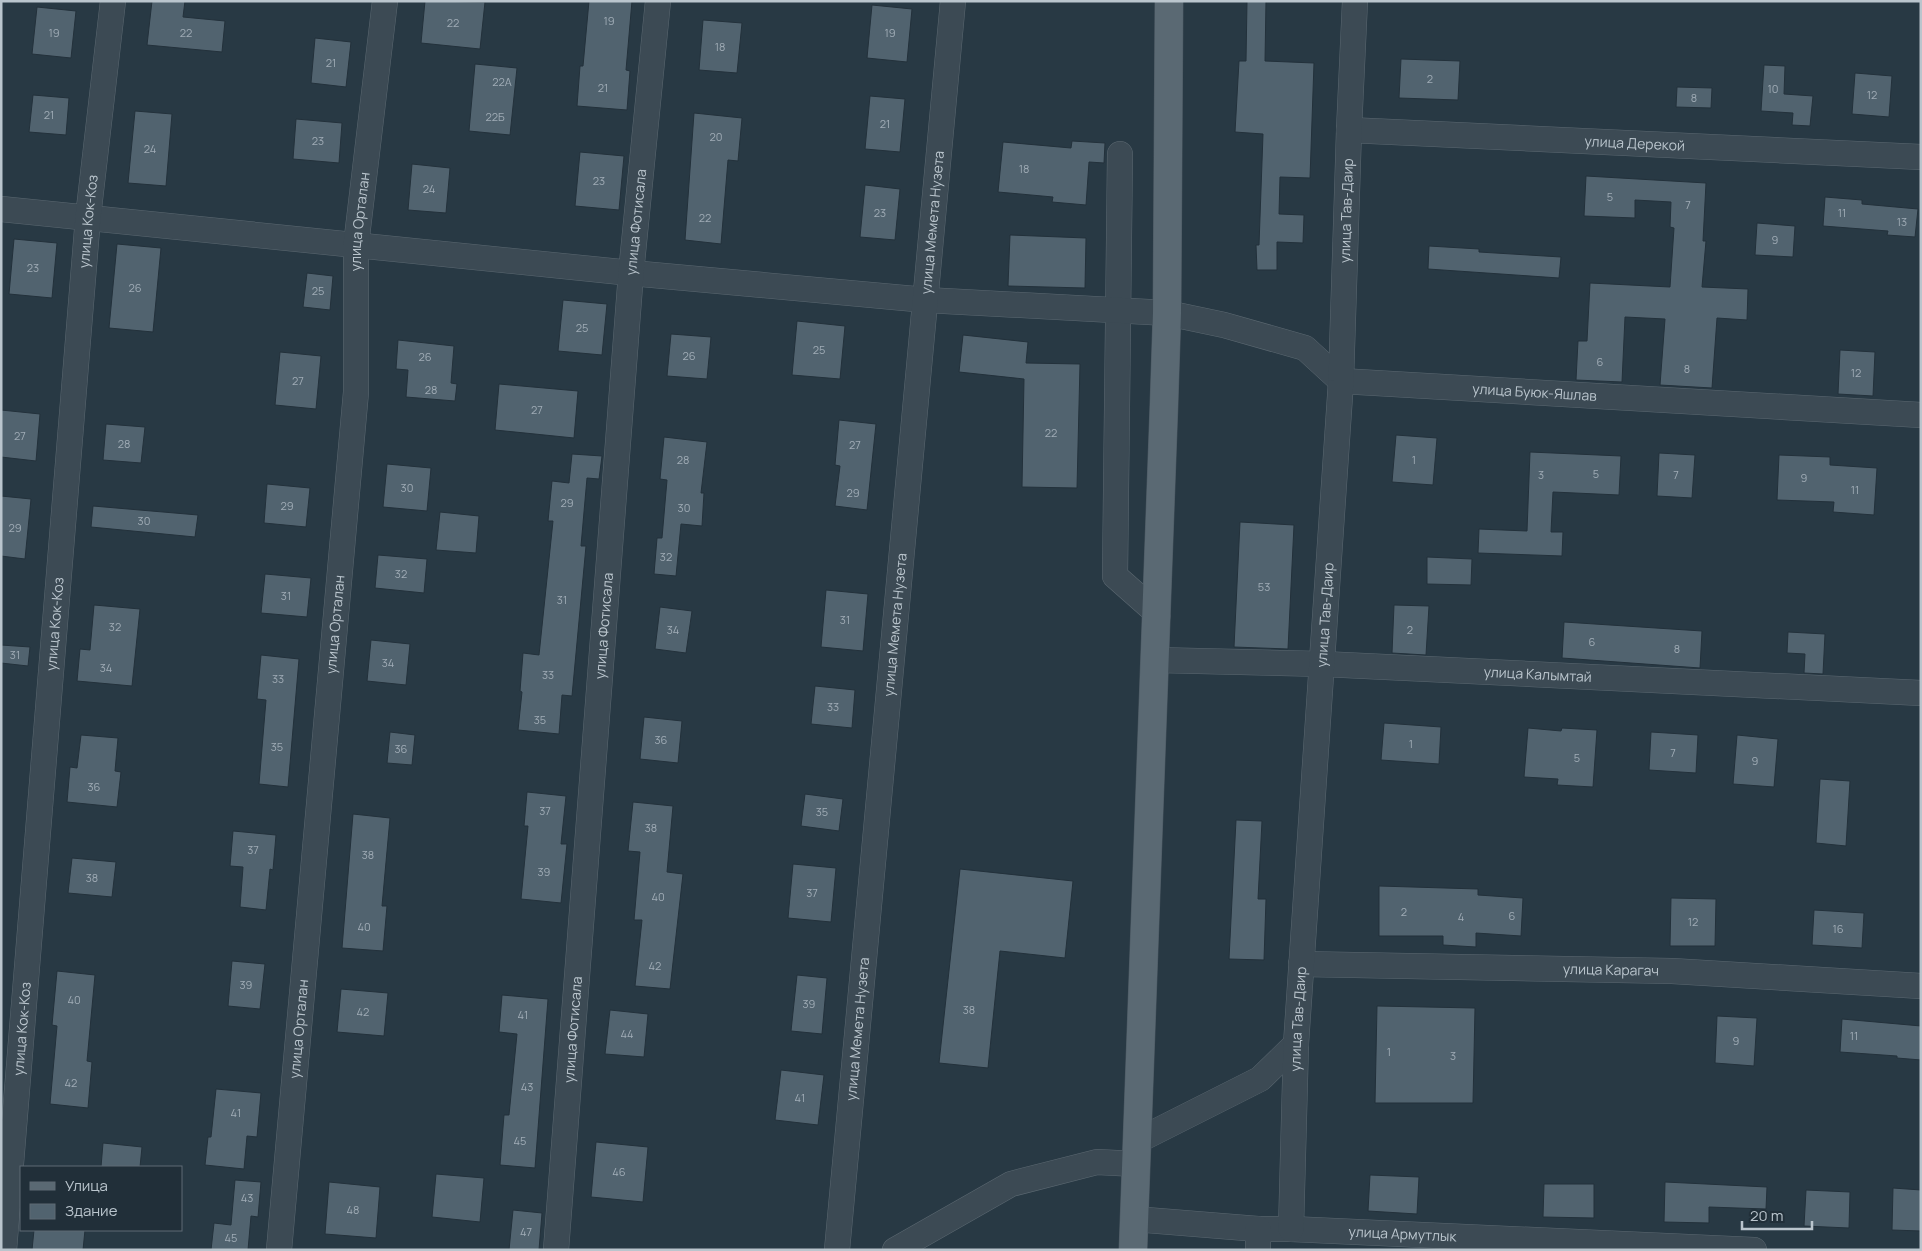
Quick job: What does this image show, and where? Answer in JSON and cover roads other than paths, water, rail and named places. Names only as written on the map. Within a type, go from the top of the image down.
[{"type":"main road","points":[[1133,1250],[1158,614],[1167,313],[1169,1]]},
{"type":"street","name":"улица Кок-Коз","points":[[4,1250],[88,217],[113,1]]},
{"type":"street","name":"улица Орталан","points":[[279,1250],[356,392],[356,244],[385,1]]},
{"type":"street","name":"улица Фотисала","points":[[556,1250],[631,273],[658,1]]},
{"type":"street","name":"улица Мемета Нузета","points":[[837,1250],[953,1]]},
{"type":"street","name":"улица Тав-Даир","points":[[1291,1229],[1296,1044],[1342,381],[1348,130],[1355,1]]},
{"type":"street","name":"улица Дерекой","points":[[1348,130],[1921,156]]},
{"type":"street","points":[[1120,154],[1114,576],[1158,614]]},
{"type":"street","points":[[1,209],[631,273],[926,300],[1167,313],[1224,325],[1305,348],[1342,381]]},
{"type":"street","name":"улица Буюк-Яшлав","points":[[1342,381],[1921,415]]},
{"type":"street","name":"улица Калымтай","points":[[1156,660],[1323,664],[1921,693]]},
{"type":"street","name":"улица Карагач","points":[[1301,964],[1672,971],[1921,986]]},
{"type":"street","points":[[895,1250],[1011,1184],[1136,1152],[1260,1079],[1296,1044]]},
{"type":"street","name":"улица Армутлык","points":[[1134,1219],[1258,1240],[1291,1229],[1754,1250]]}]
